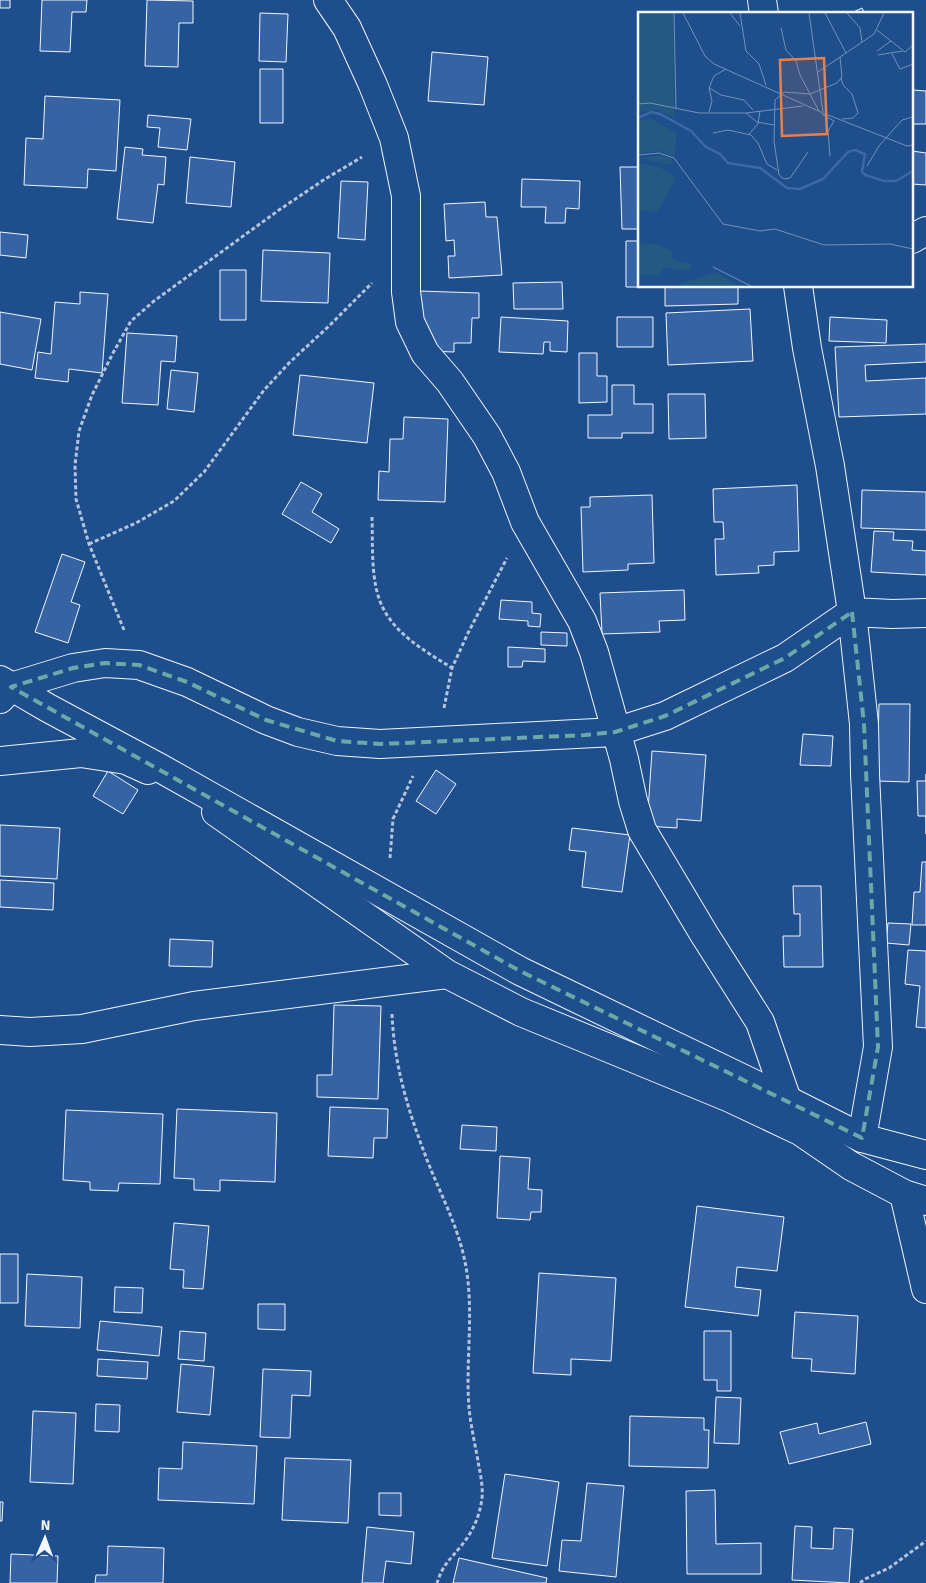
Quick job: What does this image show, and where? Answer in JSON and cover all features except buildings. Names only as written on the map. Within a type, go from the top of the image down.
[{"type":"street","points":[[328,0],[347,28],[373,85],[394,138],[406,196],[406,292],[410,322],[425,353],[450,382],[487,436],[506,472],[526,522],[582,621],[594,652],[642,830],[704,934],[760,1022],[788,1100]]},
{"type":"street","points":[[914,238],[926,231]]},
{"type":"street","points":[[802,288],[807,348],[830,466],[852,612],[864,724],[878,1047],[862,1138]]},
{"type":"street","points":[[4,689],[73,668],[105,663],[139,665],[188,682],[266,720],[298,732],[337,741],[380,744],[615,732],[665,716],[785,658],[852,612],[926,613]]},
{"type":"street","points":[[4,689],[48,708],[160,768],[520,971],[788,1100],[862,1138],[926,1155]]},
{"type":"street","points":[[0,761],[81,753],[126,760],[162,776],[240,828],[447,974],[521,1012],[730,1098],[783,1123],[851,1166],[915,1197],[926,1289]]},
{"type":"street","points":[[0,1030],[30,1032],[82,1029],[194,1006],[447,974]]},
{"type":"path","points":[[139,665],[89,544],[76,499],[75,465],[79,431],[92,395],[112,353],[131,321],[154,301],[279,210],[325,179],[394,138]]},
{"type":"path","points":[[89,544],[136,523],[174,501],[204,472],[264,390],[290,362],[405,251]]},
{"type":"path","points":[[372,517],[376,586],[383,608],[396,626],[417,646],[452,668]]},
{"type":"path","points":[[384,894],[393,819],[409,783],[436,742],[442,722],[452,668],[468,633],[526,522]]},
{"type":"path","points":[[391,981],[393,1029],[397,1063],[405,1097],[426,1157],[452,1218],[469,1278],[470,1306],[467,1380],[470,1416],[483,1496],[477,1522],[445,1564],[437,1583]]},
{"type":"path","points":[[860,1583],[889,1568],[926,1542]]},
{"type":"highlighted area","points":[[852,612],[864,724],[878,1047],[862,1138],[520,971],[11,687],[73,668],[105,663],[139,665],[187,682],[266,720],[337,741],[380,744],[585,735],[615,732],[665,716],[785,658]]}]
